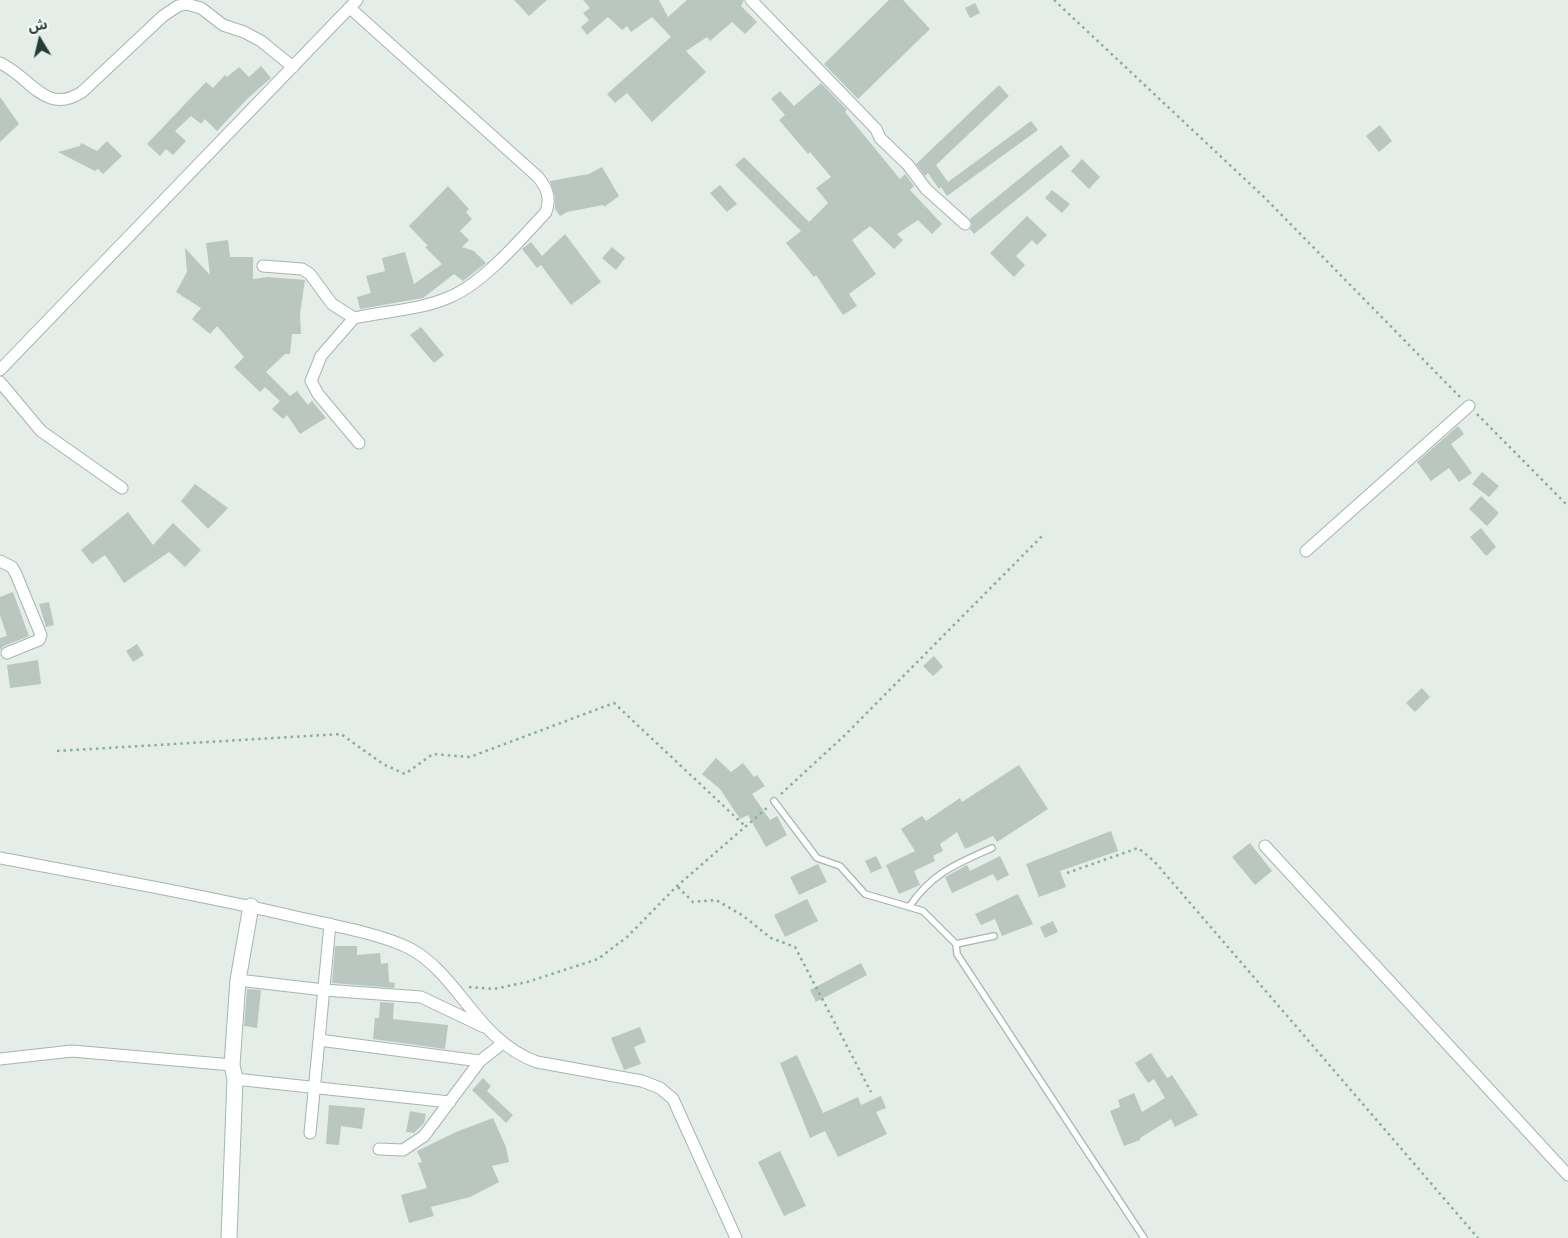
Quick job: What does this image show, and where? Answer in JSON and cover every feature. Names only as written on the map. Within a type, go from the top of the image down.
[{"type":"street","points":[[751,0],[876,129],[880,138],[908,165],[926,189],[965,224]]},
{"type":"street","points":[[0,63],[14,70],[46,98],[56,101],[66,100],[82,92],[162,16],[178,6],[186,4],[201,8],[224,25],[244,32],[261,41],[293,67]]},
{"type":"street","points":[[0,370],[353,4],[538,177],[549,197],[546,212],[503,258],[453,296],[411,308],[354,318],[321,356],[311,381],[318,394],[359,443]]},
{"type":"street","points":[[263,266],[302,269],[310,274],[332,304],[354,318]]},
{"type":"street","points":[[0,382],[41,430],[122,488]]},
{"type":"street","points":[[1306,551],[1469,406]]},
{"type":"street","points":[[0,561],[12,567],[16,574],[41,635],[39,640],[7,653]]},
{"type":"street","points":[[1265,846],[1568,1175]]},
{"type":"street","points":[[0,858],[251,906],[330,924],[409,948],[429,962],[487,1029],[523,1058],[642,1081],[660,1088],[673,1099],[736,1238]]},
{"type":"street","points":[[230,1238],[238,980],[251,906]]},
{"type":"street","points":[[310,1133],[330,924]]},
{"type":"street","points":[[238,980],[324,990],[421,997],[487,1029]]},
{"type":"street","points":[[319,1040],[480,1061]]},
{"type":"street","points":[[380,1149],[403,1150],[424,1136],[480,1061],[504,1043]]},
{"type":"street","points":[[0,1059],[72,1051],[234,1072],[314,1088],[450,1102]]},
{"type":"lane","points":[[774,801],[817,858],[840,866],[865,894],[923,912],[956,944],[958,954],[1144,1238]]},
{"type":"lane","points":[[909,907],[922,888],[948,868],[992,848]]},
{"type":"lane","points":[[956,944],[994,936]]},
{"type":"path","points":[[1054,0],[1265,198],[1568,506]]},
{"type":"path","points":[[450,986],[494,989],[527,982],[598,959],[627,937],[677,886],[746,827],[844,736],[1044,534]]},
{"type":"path","points":[[56,751],[341,734],[383,764],[405,774],[433,754],[470,757],[614,703],[746,827]]},
{"type":"path","points":[[1067,873],[1138,848],[1154,861],[1478,1238]]},
{"type":"path","points":[[677,886],[693,902],[716,900],[742,915],[771,938],[795,947],[871,1092]]},
{"type":"building","points":[[514,0],[547,0],[529,16]]},
{"type":"building","points":[[583,0],[659,0],[668,17],[687,0],[744,0],[741,6],[757,22],[745,34],[732,22],[710,41],[707,37],[686,51],[706,72],[652,122],[627,93],[615,103],[607,94],[671,37],[652,17],[631,32],[627,26],[622,30],[608,17],[587,35],[581,27],[589,20],[583,13],[590,8]]},
{"type":"building","points":[[889,0],[903,0],[930,29],[858,99],[824,64]]},
{"type":"building","points":[[975,3],[980,13],[970,18],[965,8]]},
{"type":"building","points":[[261,66],[271,78],[247,99],[217,131],[205,119],[201,124],[191,116],[175,131],[186,141],[173,155],[166,149],[160,156],[147,144],[206,82],[213,88],[225,75],[227,77],[239,67],[249,77]]},
{"type":"building","points":[[821,83],[847,110],[845,112],[900,179],[905,174],[914,186],[910,190],[942,224],[932,234],[918,220],[897,234],[903,240],[894,249],[870,226],[852,240],[876,274],[849,294],[857,306],[843,315],[816,275],[814,277],[786,243],[801,231],[735,165],[744,157],[809,222],[828,203],[816,188],[831,177],[779,120],[785,115],[771,99],[780,91],[794,106]]},
{"type":"building","points":[[999,85],[1009,96],[936,165],[948,182],[1031,121],[1038,130],[947,196],[941,187],[939,189],[928,173],[925,176],[916,164]]},
{"type":"building","points":[[0,97],[19,124],[0,142]]},
{"type":"building","points":[[1380,125],[1392,141],[1379,152],[1366,136]]},
{"type":"building","points":[[107,141],[122,156],[103,174],[98,169],[95,171],[58,152],[80,146],[81,143],[97,151]]},
{"type":"building","points":[[1061,145],[1070,156],[974,234],[970,229],[972,225],[970,219]]},
{"type":"building","points":[[1082,159],[1100,177],[1089,189],[1071,171]]},
{"type":"building","points":[[602,167],[619,196],[604,207],[603,205],[567,212],[560,216],[555,209],[555,196],[550,181],[589,174]]},
{"type":"building","points":[[720,185],[737,204],[727,212],[710,193]]},
{"type":"building","points":[[448,186],[469,209],[466,212],[472,219],[460,231],[469,240],[462,247],[474,251],[486,263],[463,281],[454,274],[423,298],[360,309],[357,297],[371,293],[366,276],[385,271],[382,258],[405,252],[414,284],[442,264],[425,247],[428,246],[409,226]]},
{"type":"building","points":[[1052,190],[1070,204],[1062,213],[1045,198]]},
{"type":"building","points":[[1027,216],[1047,235],[1037,245],[1032,240],[1016,256],[1025,265],[1014,277],[990,253]]},
{"type":"building","points":[[565,234],[601,282],[571,305],[541,265],[537,268],[522,249],[531,242],[542,256]]},
{"type":"building","points":[[228,240],[230,257],[253,257],[253,279],[268,277],[305,280],[300,314],[301,334],[292,334],[290,354],[285,354],[266,372],[290,396],[297,391],[308,405],[312,401],[326,418],[300,434],[287,415],[283,419],[272,409],[280,401],[265,387],[260,392],[234,367],[244,357],[217,326],[210,334],[192,319],[201,308],[176,292],[187,272],[185,248],[210,275],[206,243]]},
{"type":"building","points":[[612,247],[625,258],[616,270],[602,258]]},
{"type":"building","points":[[421,327],[444,355],[434,363],[410,335]]},
{"type":"building","points":[[1458,426],[1464,434],[1451,444],[1472,473],[1459,482],[1449,468],[1431,481],[1417,462]]},
{"type":"building","points":[[1482,472],[1499,486],[1489,497],[1472,484]]},
{"type":"building","points":[[195,484],[228,508],[208,529],[181,501]]},
{"type":"building","points":[[1481,496],[1499,513],[1487,526],[1469,509]]},
{"type":"building","points":[[128,512],[153,545],[173,523],[201,550],[185,567],[169,552],[124,583],[105,555],[92,564],[81,550]]},
{"type":"building","points":[[1481,528],[1496,547],[1486,556],[1470,537]]},
{"type":"building","points":[[13,592],[29,636],[4,646],[0,650],[0,638],[7,636],[0,615],[0,597]]},
{"type":"building","points":[[49,602],[54,625],[46,627],[39,604]]},
{"type":"building","points":[[137,644],[144,655],[133,662],[126,651]]},
{"type":"building","points":[[934,656],[943,667],[933,676],[923,666]]},
{"type":"building","points":[[38,660],[41,684],[10,688],[7,665]]},
{"type":"building","points":[[1422,688],[1430,697],[1415,712],[1406,703]]},
{"type":"building","points":[[716,758],[731,772],[743,763],[754,777],[757,775],[765,786],[752,794],[770,820],[777,816],[787,835],[766,847],[748,815],[740,819],[720,789],[702,774]]},
{"type":"building","points":[[1019,765],[1048,809],[997,842],[993,836],[965,849],[957,832],[940,844],[943,851],[933,856],[935,861],[914,871],[920,885],[899,894],[886,865],[915,851],[901,829],[922,816],[926,821],[960,798],[962,802]]},
{"type":"building","points":[[1111,831],[1118,851],[1060,871],[1066,887],[1039,897],[1026,864]]},
{"type":"building","points":[[1250,843],[1272,871],[1255,885],[1232,857]]},
{"type":"building","points":[[876,856],[882,868],[871,873],[865,861]]},
{"type":"building","points":[[1000,856],[1009,875],[997,881],[993,874],[952,893],[945,877],[967,865],[970,871]]},
{"type":"building","points":[[818,864],[827,882],[799,895],[790,877]]},
{"type":"building","points":[[1018,894],[1033,924],[1002,936],[995,919],[981,925],[975,914]]},
{"type":"building","points":[[807,899],[818,921],[785,937],[774,915]]},
{"type":"building","points":[[1053,921],[1058,932],[1045,938],[1040,927]]},
{"type":"building","points":[[335,946],[357,946],[357,955],[380,953],[381,964],[388,963],[389,982],[395,983],[394,988],[332,983]]},
{"type":"building","points":[[861,963],[867,975],[816,1002],[810,990]]},
{"type":"building","points":[[247,989],[261,990],[257,1028],[244,1026]]},
{"type":"building","points":[[380,1002],[394,1003],[393,1019],[448,1025],[445,1049],[373,1039],[375,1018],[379,1018]]},
{"type":"building","points":[[640,1027],[646,1042],[634,1047],[641,1064],[624,1070],[611,1038]]},
{"type":"building","points":[[1151,1053],[1167,1078],[1172,1075],[1198,1115],[1175,1127],[1171,1119],[1140,1138],[1140,1140],[1124,1146],[1110,1111],[1120,1107],[1118,1100],[1134,1093],[1142,1112],[1165,1098],[1154,1079],[1148,1083],[1135,1063]]},
{"type":"building","points":[[797,1055],[823,1113],[858,1097],[861,1105],[881,1096],[886,1108],[876,1112],[887,1134],[838,1157],[825,1131],[810,1138],[780,1063]]},
{"type":"building","points":[[483,1078],[491,1086],[487,1091],[513,1115],[506,1123],[472,1090]]},
{"type":"building","points":[[329,1105],[365,1108],[362,1129],[341,1126],[339,1145],[326,1144]]},
{"type":"building","points":[[410,1111],[426,1114],[424,1123],[414,1133],[406,1132]]},
{"type":"building","points":[[493,1118],[506,1147],[509,1162],[492,1166],[499,1182],[470,1197],[431,1207],[434,1216],[409,1223],[401,1195],[427,1188],[418,1163],[422,1162],[417,1151],[456,1132]]},
{"type":"building","points":[[780,1151],[806,1206],[784,1216],[758,1162]]}]
